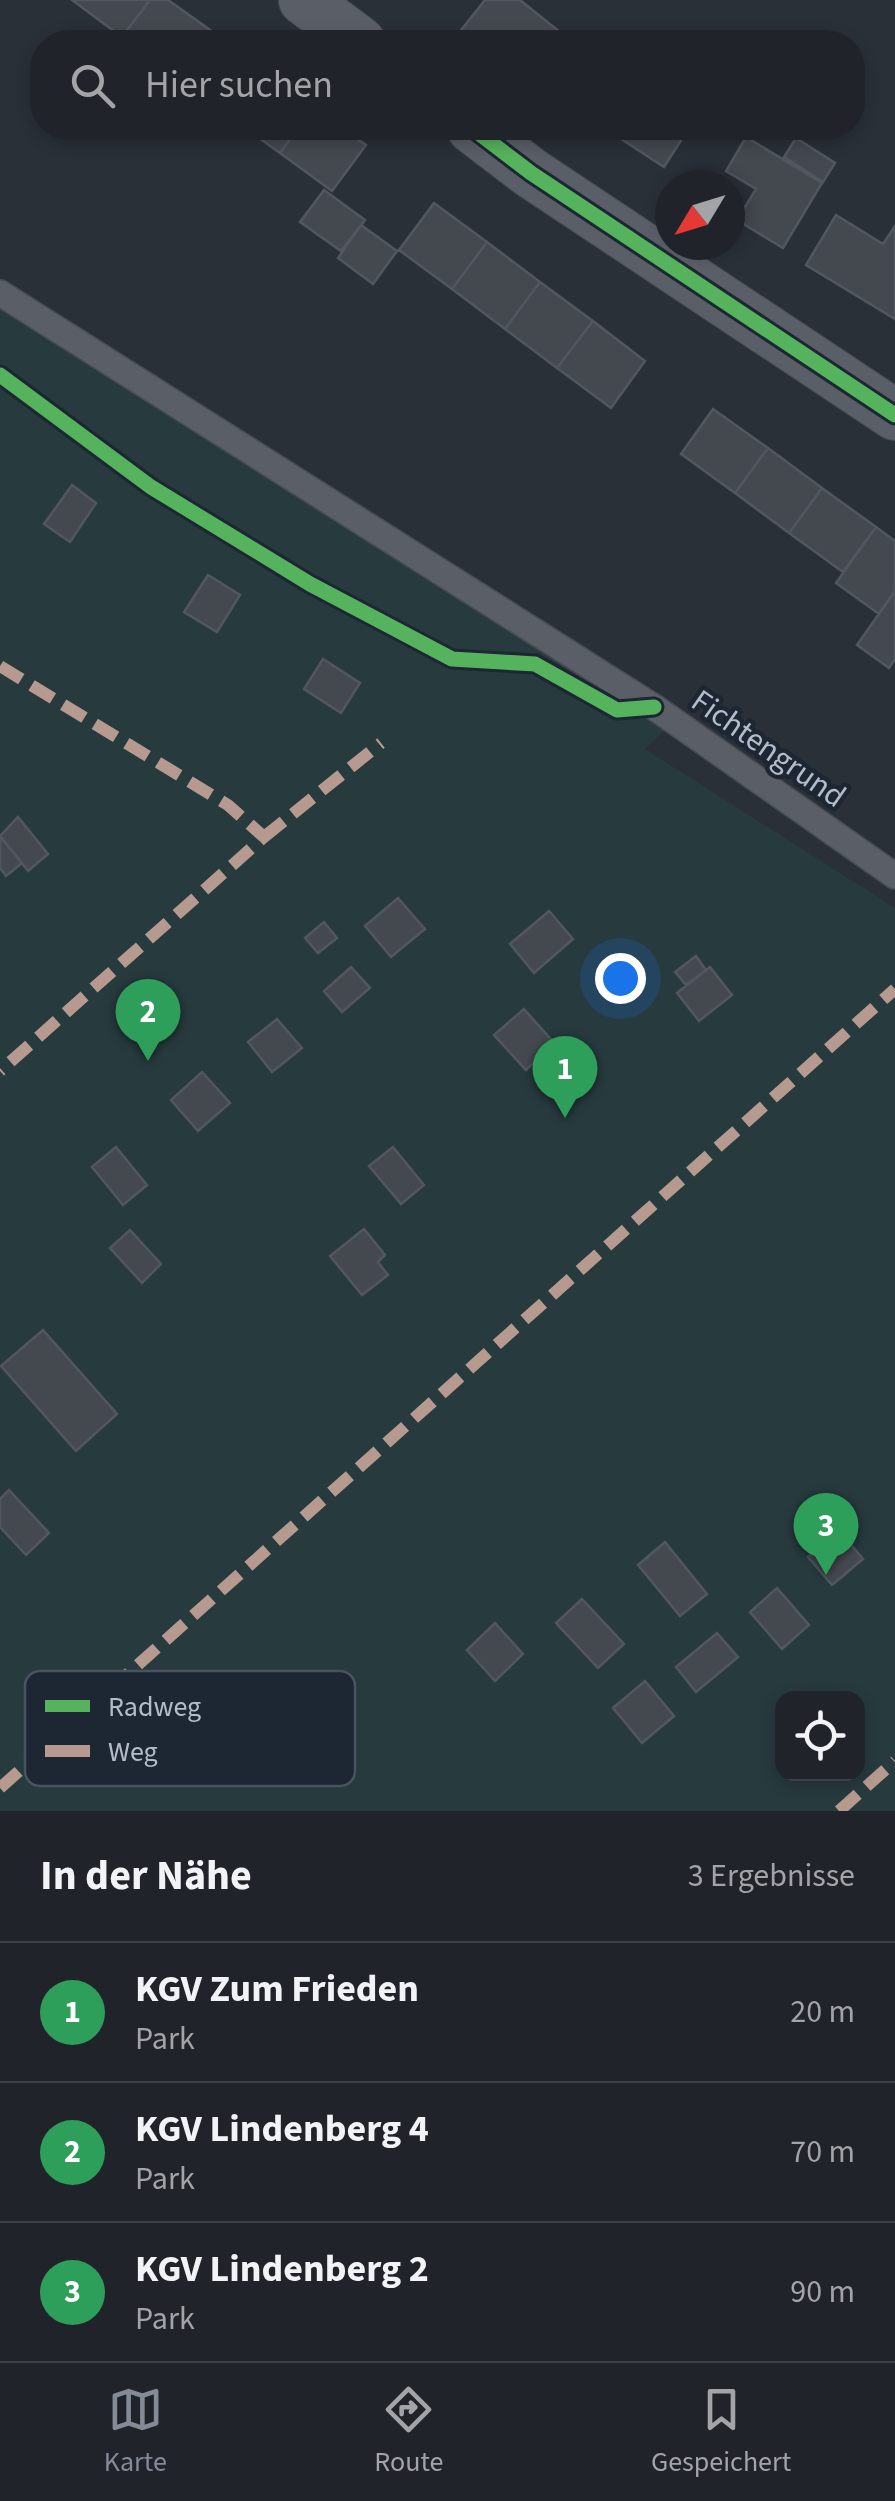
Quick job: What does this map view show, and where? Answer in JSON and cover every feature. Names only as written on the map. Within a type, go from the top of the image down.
[{"type":"street","points":[[304,0],[344,30]]},
{"type":"street","points":[[488,140],[895,415]]},
{"type":"lane","name":"Fichtengrund","points":[[0,294],[654,707],[895,876]]},
{"type":"green space","points":[[0,288],[547,622],[685,711],[645,749],[895,908],[895,1811],[0,1811]]},
{"type":"building","points":[[72,0],[150,0],[127,30],[113,30]]},
{"type":"building","points":[[150,0],[168,0],[209,29],[208,30],[127,30]]},
{"type":"building","points":[[485,0],[520,0],[558,30],[461,30]]},
{"type":"building","points":[[262,140],[289,140],[280,153]]},
{"type":"building","points":[[289,140],[359,140],[366,145],[332,191],[280,153]]},
{"type":"building","points":[[623,140],[681,140],[664,167]]},
{"type":"building","points":[[744,140],[751,140],[822,183],[783,248],[745,225],[745,207],[756,189],[745,182],[745,170],[727,170]]},
{"type":"building","points":[[795,140],[799,140],[835,163],[823,182],[784,157]]},
{"type":"building","points":[[324,190],[365,220],[341,251],[300,222]]},
{"type":"building","points":[[434,203],[487,242],[452,289],[399,250]]},
{"type":"building","points":[[836,215],[883,244],[895,226],[895,319],[806,265]]},
{"type":"building","points":[[361,225],[397,251],[373,284],[338,258]]},
{"type":"building","points":[[487,242],[540,282],[505,329],[452,289]]},
{"type":"building","points":[[540,282],[593,321],[557,368],[505,329]]},
{"type":"building","points":[[593,321],[645,361],[611,408],[557,368]]},
{"type":"building","points":[[713,409],[768,448],[735,493],[681,454]]},
{"type":"building","points":[[768,448],[822,488],[789,533],[735,493]]},
{"type":"building","points":[[72,485],[96,503],[70,542],[44,524]]},
{"type":"building","points":[[822,488],[876,527],[843,572],[789,533]]},
{"type":"building","points":[[876,527],[895,541],[895,591],[879,614],[836,583]]},
{"type":"building","points":[[208,575],[240,595],[217,632],[184,612]]},
{"type":"building","points":[[895,591],[895,659],[889,668],[857,645]]},
{"type":"building","points":[[323,659],[360,683],[341,713],[304,689]]},
{"type":"building","points":[[18,817],[48,854],[28,871],[0,836]]},
{"type":"building","points":[[0,836],[22,863],[6,876],[0,868]]},
{"type":"building","points":[[398,898],[425,929],[391,957],[365,926]]},
{"type":"building","points":[[549,911],[573,939],[534,973],[510,944]]},
{"type":"building","points":[[324,922],[337,938],[318,953],[305,938]]},
{"type":"building","points":[[696,956],[706,970],[686,985],[675,972]]},
{"type":"building","points":[[351,967],[370,988],[342,1012],[324,991]]},
{"type":"building","points":[[710,967],[732,995],[699,1021],[677,993]]},
{"type":"building","points":[[524,1009],[555,1044],[526,1070],[494,1035]]},
{"type":"building","points":[[277,1019],[302,1048],[272,1072],[248,1042]]},
{"type":"building","points":[[202,1072],[230,1103],[198,1131],[171,1100]]},
{"type":"building","points":[[116,1147],[147,1185],[123,1205],[92,1167]]},
{"type":"building","points":[[393,1147],[424,1185],[401,1204],[369,1166]]},
{"type":"building","points":[[364,1229],[385,1255],[378,1262],[388,1275],[362,1295],[330,1256]]},
{"type":"building","points":[[130,1230],[161,1264],[142,1283],[110,1248]]},
{"type":"building","points":[[43,1330],[117,1414],[76,1451],[1,1366]]},
{"type":"building","points":[[9,1490],[49,1533],[26,1555],[0,1527],[0,1499]]},
{"type":"building","points":[[839,1530],[863,1559],[832,1585],[808,1557]]},
{"type":"building","points":[[665,1542],[707,1594],[680,1616],[638,1565]]},
{"type":"building","points":[[777,1588],[809,1625],[782,1649],[750,1612]]},
{"type":"building","points":[[582,1599],[624,1644],[598,1668],[556,1623]]},
{"type":"building","points":[[495,1623],[523,1654],[495,1681],[467,1650]]},
{"type":"building","points":[[717,1633],[738,1657],[696,1692],[676,1667]]},
{"type":"building","points":[[645,1681],[674,1716],[642,1743],[613,1708]]},
{"type":"marked path","points":[[0,666],[228,805],[264,837],[0,1071]]},
{"type":"marked path","points":[[264,837],[381,743]]},
{"type":"marked path","points":[[131,1671],[895,989]]},
{"type":"marked path","points":[[839,1811],[895,1761]]},
{"type":"marked path","points":[[0,1788],[25,1766]]},
{"type":"cycle path","points":[[488,140],[531,173],[895,415]]},
{"type":"cycle path","points":[[0,375],[151,487],[310,584],[452,659],[535,664],[617,710],[654,707]]},
{"type":"place","name":"KGV Lindenberg 4","points":[[148,1061]]},
{"type":"place","name":"KGV Zum Frieden","points":[[565,1118]]},
{"type":"place","name":"KGV Lindenberg 2","points":[[826,1575]]}]
